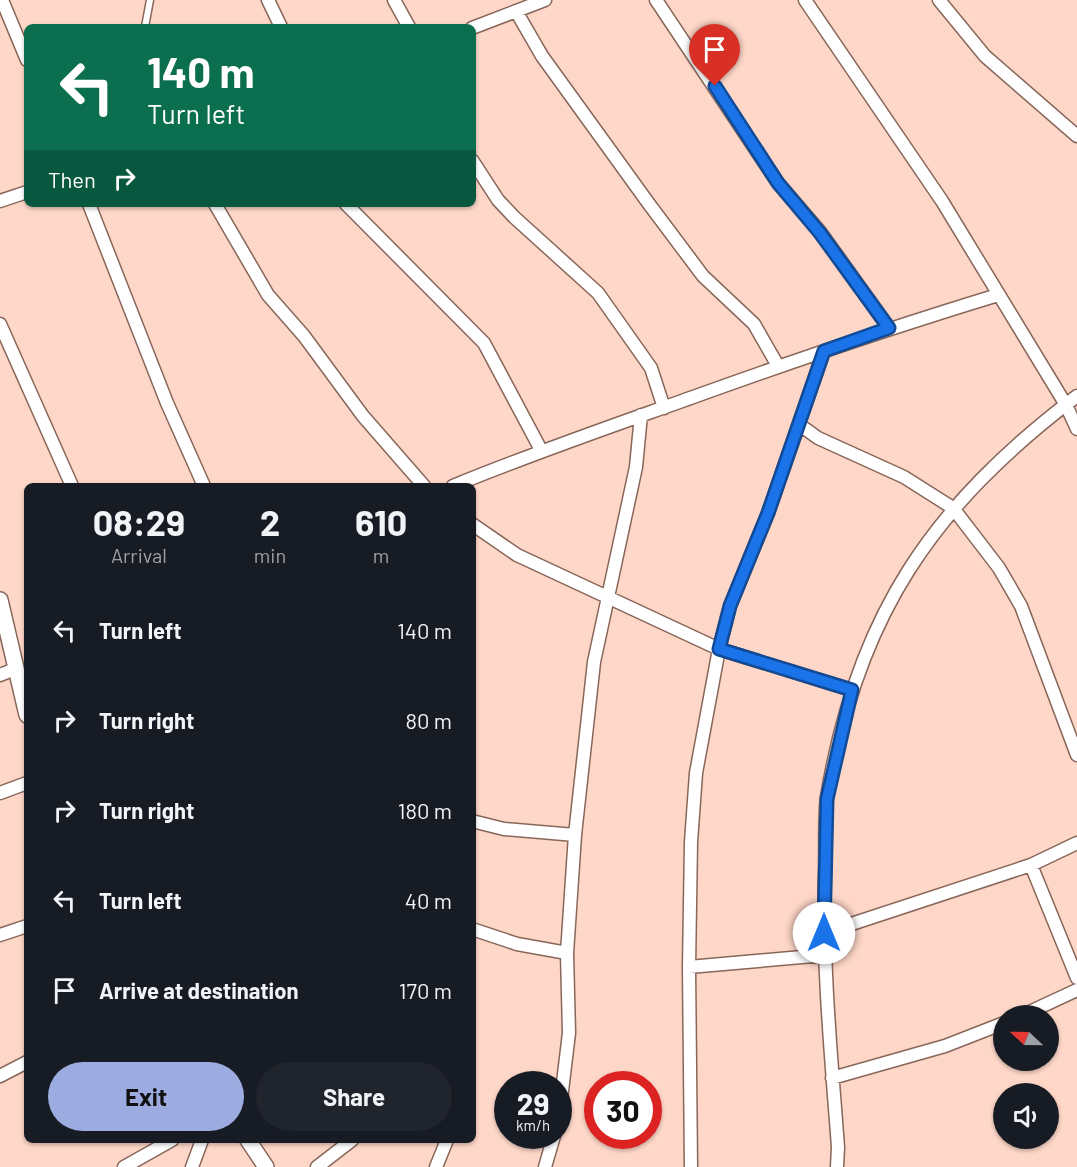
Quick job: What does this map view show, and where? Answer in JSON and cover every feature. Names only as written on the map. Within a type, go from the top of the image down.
[{"type":"street","points":[[2,0],[24,53]]},
{"type":"street","points":[[268,0],[280,24]]},
{"type":"street","points":[[394,0],[407,24]]},
{"type":"street","points":[[476,26],[545,0]]},
{"type":"street","points":[[656,0],[778,183],[820,233],[889,328]]},
{"type":"street","points":[[805,0],[942,201],[1066,405],[1077,429]]},
{"type":"street","points":[[939,0],[984,56],[1077,136]]},
{"type":"street","points":[[516,11],[542,56],[649,204],[710,283],[754,324],[778,366]]},
{"type":"street","points":[[476,166],[498,200],[514,217],[598,293],[646,359],[664,408]]},
{"type":"street","points":[[0,201],[24,193]]},
{"type":"street","points":[[90,207],[167,403],[203,483]]},
{"type":"street","points":[[217,207],[268,295],[304,336],[363,416],[421,483]]},
{"type":"street","points":[[349,207],[484,343],[541,450]]},
{"type":"street","points":[[460,483],[541,450],[778,366],[889,328],[998,295]]},
{"type":"street","points":[[0,324],[71,483]]},
{"type":"street","points":[[691,1167],[689,967],[691,842],[696,773],[719,649],[730,606],[800,425],[824,351]]},
{"type":"street","points":[[837,1167],[824,933],[827,799],[852,690],[878,621],[906,573],[953,508],[1002,459],[1077,396]]},
{"type":"street","points":[[564,1071],[569,1033],[567,953],[575,835],[594,662],[636,467],[641,415]]},
{"type":"street","points":[[800,425],[818,438],[904,477],[953,508],[999,568],[1021,606],[1077,755]]},
{"type":"street","points":[[476,527],[517,555],[719,649],[852,690]]},
{"type":"street","points":[[0,600],[24,704]]},
{"type":"street","points":[[0,675],[15,669]]},
{"type":"street","points":[[0,793],[24,784]]},
{"type":"street","points":[[476,822],[504,829],[575,835]]},
{"type":"street","points":[[824,933],[1032,865],[1077,843]]},
{"type":"street","points":[[1032,865],[1077,978]]},
{"type":"street","points":[[0,935],[24,927]]},
{"type":"street","points":[[476,930],[517,944],[567,953]]},
{"type":"street","points":[[689,967],[825,955]]},
{"type":"street","points":[[1045,1005],[1077,990]]},
{"type":"street","points":[[832,1078],[945,1046],[993,1027]]},
{"type":"street","points":[[0,1076],[24,1064]]},
{"type":"street","points":[[124,1167],[167,1143]]},
{"type":"street","points":[[192,1167],[201,1143]]},
{"type":"street","points":[[250,1143],[266,1167]]},
{"type":"street","points":[[317,1167],[348,1143]]},
{"type":"street","points":[[436,1167],[446,1143]]},
{"type":"street","points":[[545,1167],[550,1149]]},
{"type":"lane","points":[[146,24],[150,0]]},
{"type":"route","points":[[715,86],[778,183],[820,233],[889,328],[824,351],[768,513],[730,606],[719,649],[852,690],[827,799],[824,933]]}]
